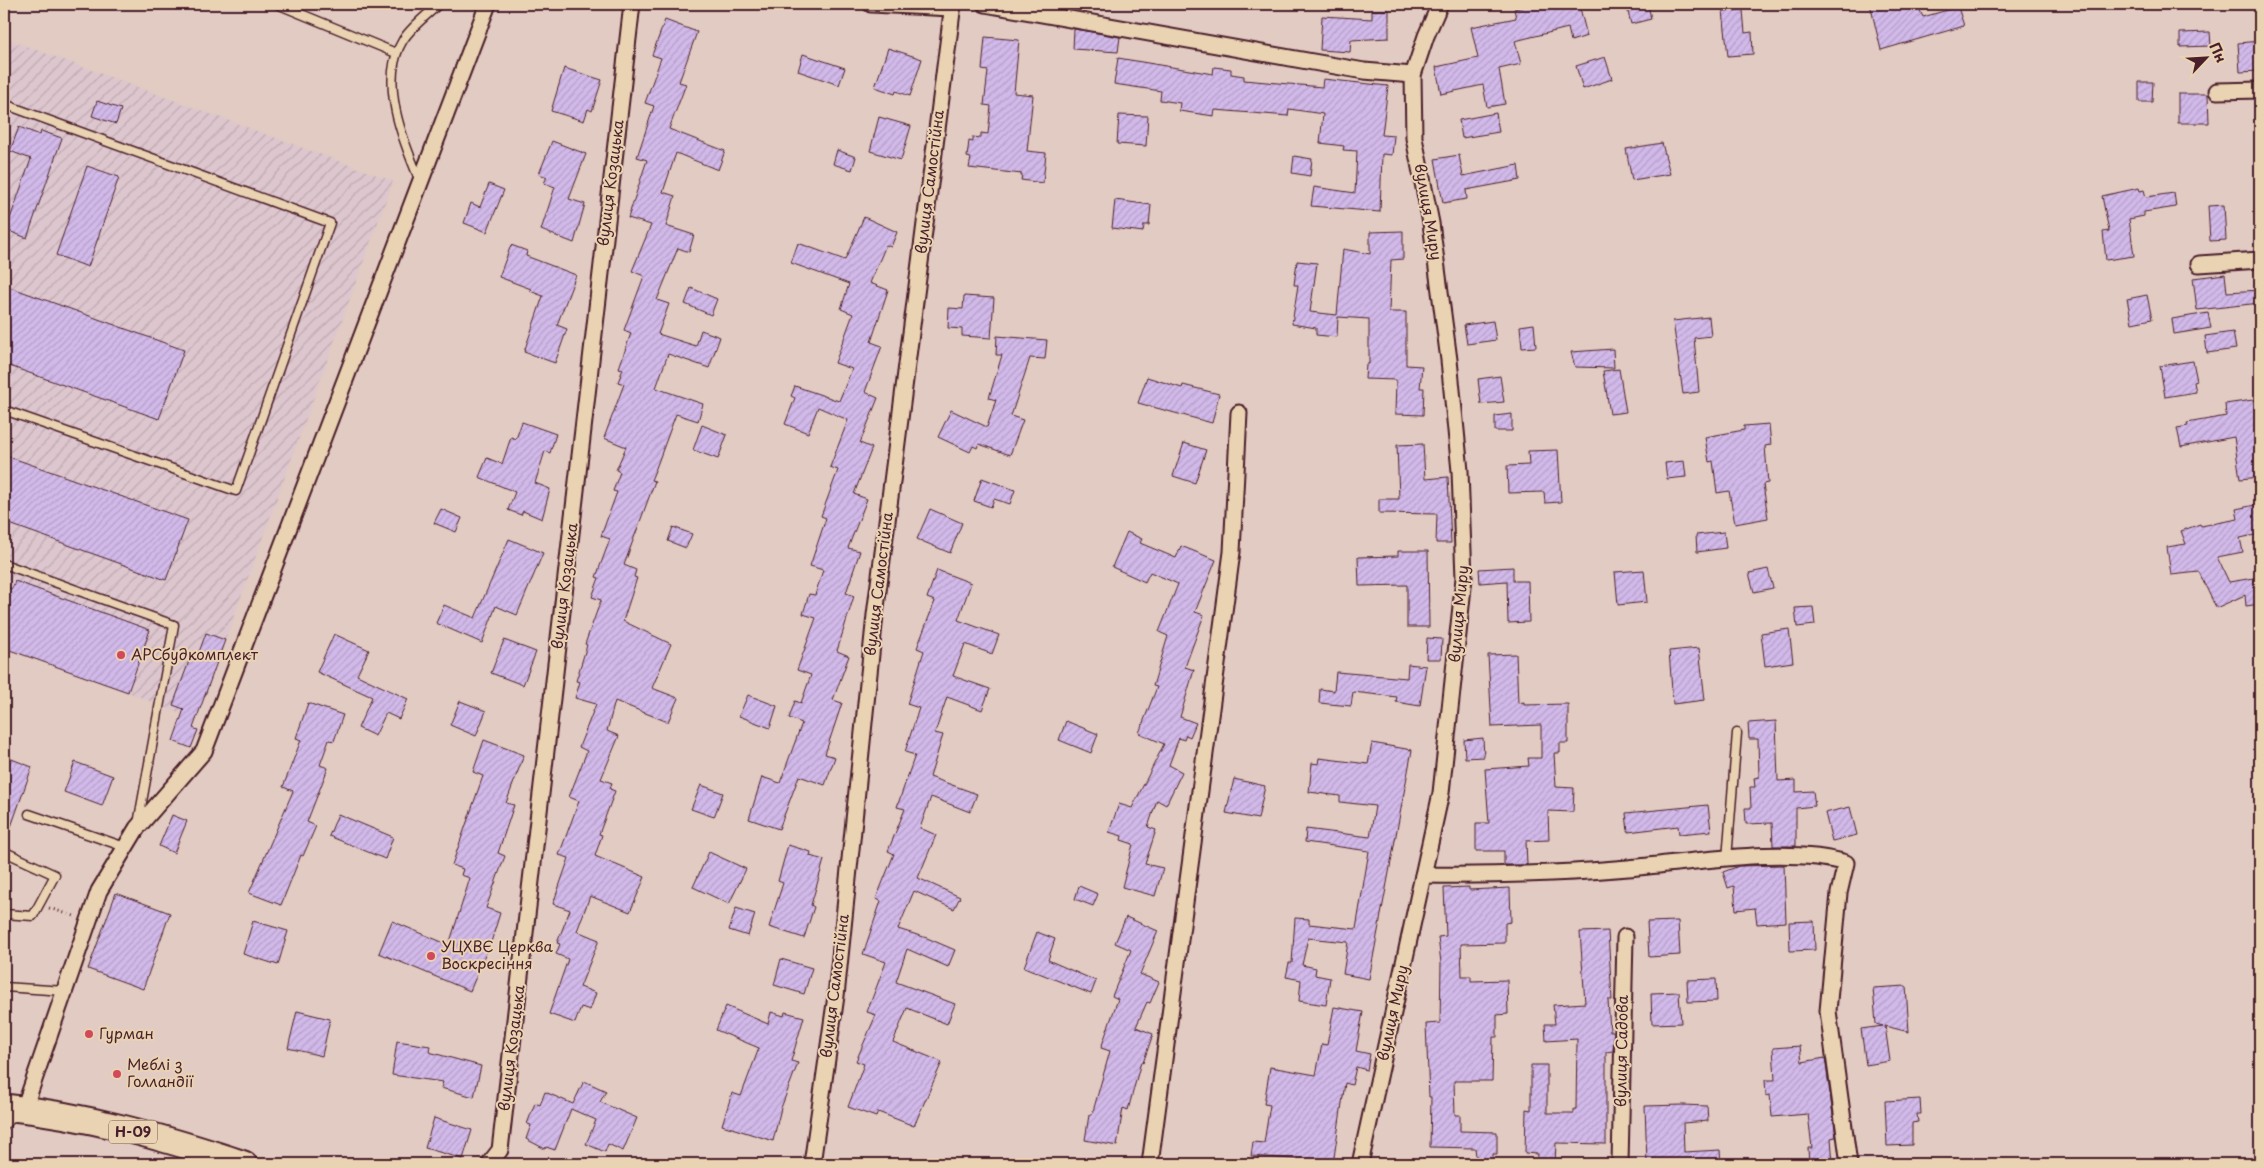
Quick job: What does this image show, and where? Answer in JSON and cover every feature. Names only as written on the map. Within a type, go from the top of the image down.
[{"type":"main road","name":"Н-09","points":[[14,1108],[70,1117],[179,1143],[241,1164]]},
{"type":"street","points":[[14,1108],[65,991],[99,891],[137,828],[204,751],[488,4]]},
{"type":"street","name":"вулиця Козацька","points":[[489,1164],[500,1150],[632,4]]},
{"type":"street","points":[[871,4],[952,6]]},
{"type":"street","points":[[985,4],[1364,71],[1413,76]]},
{"type":"street","name":"вулиця Миру","points":[[1360,1164],[1441,793],[1464,578],[1460,471],[1449,360],[1431,224],[1414,138],[1413,76],[1426,36],[1440,4]]},
{"type":"street","name":"вулиця Самостійна","points":[[812,1164],[836,996],[876,605],[952,6]]},
{"type":"street","points":[[2217,91],[2260,90]]},
{"type":"street","points":[[2199,264],[2260,260]]},
{"type":"street","points":[[1150,1164],[1232,552],[1239,413]]},
{"type":"street","points":[[1423,875],[1509,876],[1757,857],[1826,857],[1846,863],[1839,893],[1828,1011],[1849,1164]]},
{"type":"street","name":"вулиця Садова","points":[[1620,1164],[1625,937]]},
{"type":"lane","points":[[278,4],[396,53]]},
{"type":"lane","points":[[420,182],[398,124],[394,95],[396,53],[405,38],[439,4]]},
{"type":"lane","points":[[4,104],[330,223],[236,491],[4,410]]},
{"type":"lane","points":[[4,564],[174,626],[137,828]]},
{"type":"lane","points":[[1727,859],[1737,733]]},
{"type":"lane","points":[[29,814],[125,848]]},
{"type":"lane","points":[[4,914],[33,916],[55,875],[5,852]]},
{"type":"lane","points":[[4,986],[65,991]]},
{"type":"lane","points":[[4,1125],[14,1108]]},
{"type":"path","points":[[39,905],[89,921]]},
{"type":"shaded area","points":[[4,38],[393,181],[196,720],[128,692],[4,648]]},
{"type":"building","points":[[1536,4],[1579,4],[1587,36],[1571,41],[1568,28],[1515,41],[1521,64],[1499,69],[1505,104],[1487,107],[1483,85],[1441,94],[1436,67],[1478,58],[1471,27],[1516,18],[1514,9]]},
{"type":"building","points":[[1648,4],[1651,19],[1631,24],[1627,8]]},
{"type":"building","points":[[1870,4],[1917,4],[1923,17],[1958,7],[1964,26],[1881,50]]},
{"type":"building","points":[[1372,10],[1389,10],[1389,38],[1351,40],[1350,52],[1320,50],[1322,16],[1372,19]]},
{"type":"building","points":[[1743,10],[1745,33],[1752,32],[1753,54],[1728,56],[1723,11]]},
{"type":"building","points":[[665,20],[697,32],[679,82],[686,84],[669,129],[725,151],[718,170],[676,153],[663,192],[675,196],[666,226],[694,235],[689,252],[678,248],[657,300],[669,304],[658,334],[696,346],[701,330],[720,337],[709,368],[668,354],[656,388],[703,404],[698,421],[676,414],[651,480],[655,481],[624,565],[636,570],[634,577],[637,578],[623,621],[671,644],[652,688],[678,698],[668,722],[615,701],[607,731],[619,736],[601,779],[612,783],[610,789],[615,791],[599,834],[602,835],[595,856],[645,877],[630,912],[590,896],[577,931],[599,940],[580,987],[596,993],[590,1010],[581,1007],[575,1023],[549,1014],[568,959],[556,954],[560,944],[557,943],[570,910],[553,904],[569,858],[559,855],[579,801],[569,797],[587,751],[579,747],[596,704],[575,698],[580,682],[576,681],[587,645],[585,644],[601,600],[592,597],[599,578],[596,577],[610,539],[601,536],[617,492],[613,491],[620,472],[616,470],[626,447],[604,438],[624,384],[618,382],[623,369],[619,368],[631,333],[624,330],[644,276],[632,271],[651,225],[628,218],[647,160],[637,157],[654,106],[645,103],[661,58],[652,55]]},
{"type":"building","points":[[1074,29],[1120,37],[1118,52],[1073,49]]},
{"type":"building","points":[[2210,32],[2211,46],[2180,47],[2180,33]]},
{"type":"building","points":[[985,37],[1019,40],[1014,93],[1033,95],[1027,151],[1046,153],[1043,183],[1021,180],[1022,174],[969,168],[971,158],[967,157],[969,141],[973,142],[973,137],[981,138],[981,133],[988,134],[991,106],[984,105],[988,71],[982,70]]},
{"type":"building","points":[[2260,41],[2260,71],[2240,72],[2238,43]]},
{"type":"building","points":[[888,48],[922,59],[910,96],[896,91],[895,94],[875,87]]},
{"type":"building","points":[[803,54],[845,68],[839,85],[798,71]]},
{"type":"building","points":[[1605,57],[1612,79],[1583,89],[1576,66]]},
{"type":"building","points":[[1118,58],[1213,74],[1214,67],[1231,69],[1231,74],[1244,76],[1244,80],[1322,87],[1323,79],[1388,86],[1382,135],[1394,136],[1392,155],[1382,154],[1380,212],[1311,206],[1314,187],[1355,193],[1357,151],[1343,150],[1344,146],[1320,143],[1323,114],[1289,109],[1288,116],[1215,110],[1214,116],[1179,111],[1180,103],[1160,100],[1161,91],[1114,84]]},
{"type":"building","points":[[564,68],[602,80],[592,111],[588,109],[584,121],[551,111]]},
{"type":"building","points":[[2139,82],[2153,82],[2152,102],[2139,102]]},
{"type":"building","points":[[2178,94],[2208,94],[2209,123],[2178,123]]},
{"type":"building","points":[[97,101],[121,109],[116,124],[92,116]]},
{"type":"building","points":[[1496,113],[1499,132],[1462,138],[1459,120]]},
{"type":"building","points":[[1119,115],[1148,116],[1146,146],[1117,144]]},
{"type":"building","points":[[879,117],[911,126],[901,160],[870,151]]},
{"type":"building","points":[[19,127],[40,135],[41,131],[62,138],[27,238],[6,230],[31,159],[10,151]]},
{"type":"building","points":[[552,141],[586,154],[569,199],[585,204],[574,243],[541,230],[555,187],[544,183],[547,177],[539,174]]},
{"type":"building","points":[[1662,143],[1670,174],[1632,180],[1626,149]]},
{"type":"building","points":[[837,150],[856,157],[852,170],[833,164]]},
{"type":"building","points":[[1459,155],[1463,176],[1518,165],[1520,180],[1466,190],[1467,199],[1443,203],[1435,159]]},
{"type":"building","points":[[1294,156],[1312,159],[1310,176],[1292,173]]},
{"type":"building","points":[[87,166],[119,177],[88,267],[56,255]]},
{"type":"building","points":[[489,184],[504,190],[487,232],[464,223],[471,203],[480,207]]},
{"type":"building","points":[[2139,188],[2140,191],[2144,190],[2146,197],[2174,193],[2176,207],[2144,212],[2144,216],[2129,219],[2134,256],[2106,260],[2103,232],[2109,231],[2102,196]]},
{"type":"building","points":[[1115,200],[1151,205],[1149,225],[1144,225],[1143,232],[1112,228]]},
{"type":"building","points":[[2224,205],[2226,240],[2210,241],[2208,206]]},
{"type":"building","points":[[864,217],[897,232],[891,247],[886,245],[870,283],[888,290],[871,342],[882,346],[865,392],[878,398],[860,443],[872,448],[854,494],[867,499],[848,548],[860,551],[846,593],[854,596],[837,651],[849,656],[833,700],[842,703],[825,754],[835,757],[825,785],[799,776],[779,829],[749,819],[762,777],[780,783],[802,723],[789,718],[795,701],[801,703],[811,675],[797,670],[816,618],[803,614],[809,594],[815,595],[823,570],[810,566],[826,518],[821,516],[838,470],[830,467],[848,420],[818,407],[808,433],[785,424],[795,398],[791,396],[795,386],[839,401],[852,369],[835,363],[853,314],[841,309],[849,284],[791,263],[798,243],[845,260]]},
{"type":"building","points":[[1403,231],[1403,259],[1391,260],[1389,312],[1406,312],[1406,365],[1422,366],[1420,388],[1424,388],[1423,415],[1395,414],[1396,380],[1365,379],[1366,364],[1369,364],[1369,319],[1338,317],[1337,337],[1316,335],[1316,328],[1292,324],[1298,285],[1294,285],[1297,261],[1317,263],[1310,312],[1337,315],[1343,249],[1370,254],[1370,232]]},
{"type":"building","points":[[511,245],[527,251],[526,256],[576,275],[557,325],[567,329],[555,363],[524,352],[543,296],[530,291],[531,289],[499,277]]},
{"type":"building","points":[[2225,274],[2227,292],[2260,290],[2260,303],[2197,310],[2193,278]]},
{"type":"building","points":[[4,285],[184,350],[159,419],[4,364]]},
{"type":"building","points":[[691,288],[717,299],[711,315],[685,304]]},
{"type":"building","points":[[2147,295],[2152,319],[2132,323],[2127,299]]},
{"type":"building","points":[[964,296],[994,298],[991,338],[962,336],[962,329],[948,328],[949,308],[963,309]]},
{"type":"building","points":[[2208,313],[2211,328],[2174,334],[2172,319]]},
{"type":"building","points":[[1709,317],[1711,336],[1694,338],[1699,392],[1683,394],[1673,321]]},
{"type":"building","points":[[1493,321],[1496,340],[1467,344],[1464,325]]},
{"type":"building","points":[[1534,324],[1536,347],[1522,348],[1520,326]]},
{"type":"building","points":[[2233,332],[2236,349],[2207,353],[2205,336]]},
{"type":"building","points":[[997,336],[1047,340],[1045,359],[1030,358],[1011,416],[1023,420],[1010,455],[979,444],[977,448],[973,446],[970,452],[938,437],[951,410],[987,427],[996,400],[989,398],[1002,355],[996,355]]},
{"type":"building","points":[[1613,349],[1614,368],[1575,367],[1571,352]]},
{"type":"building","points":[[2193,361],[2197,381],[2194,382],[2196,392],[2165,397],[2160,366]]},
{"type":"building","points":[[1619,369],[1626,412],[1610,414],[1603,371]]},
{"type":"building","points":[[1500,376],[1504,402],[1481,404],[1478,379]]},
{"type":"building","points":[[1147,377],[1182,388],[1183,385],[1219,394],[1212,423],[1138,403]]},
{"type":"building","points":[[2260,399],[2260,477],[2240,479],[2234,437],[2181,447],[2177,428],[2188,426],[2187,423],[2226,416],[2225,404]]},
{"type":"building","points":[[1512,414],[1512,431],[1495,431],[1495,416]]},
{"type":"building","points":[[522,422],[556,434],[550,453],[545,451],[535,483],[550,489],[542,519],[523,511],[521,515],[508,510],[515,492],[479,477],[487,458],[502,464],[511,437],[516,439]]},
{"type":"building","points":[[1769,424],[1771,445],[1765,446],[1768,483],[1763,484],[1768,518],[1735,524],[1729,491],[1717,493],[1713,461],[1709,462],[1705,437],[1744,430],[1744,426]]},
{"type":"building","points":[[702,425],[727,435],[718,459],[693,450]]},
{"type":"building","points":[[1184,443],[1206,450],[1195,483],[1173,476]]},
{"type":"building","points":[[1423,444],[1425,479],[1448,477],[1451,543],[1436,543],[1437,514],[1379,513],[1379,499],[1399,499],[1397,445]]},
{"type":"building","points":[[1558,450],[1561,502],[1545,503],[1544,492],[1508,493],[1507,466],[1529,465],[1528,451]]},
{"type":"building","points":[[4,455],[188,520],[166,580],[4,522]]},
{"type":"building","points":[[1684,461],[1686,477],[1667,479],[1665,463]]},
{"type":"building","points":[[982,478],[1015,490],[1010,504],[994,499],[991,507],[974,501]]},
{"type":"building","points":[[2260,504],[2260,534],[2240,538],[2243,552],[2217,557],[2229,582],[2260,577],[2260,604],[2246,606],[2245,595],[2216,608],[2199,572],[2171,575],[2167,547],[2186,544],[2181,531],[2200,524],[2201,526],[2238,519],[2236,509]]},
{"type":"building","points":[[441,509],[462,518],[456,532],[434,523]]},
{"type":"building","points":[[930,509],[962,523],[950,553],[917,539]]},
{"type":"building","points":[[673,527],[692,534],[686,548],[668,541]]},
{"type":"building","points":[[1127,532],[1142,539],[1140,543],[1176,558],[1181,546],[1216,560],[1195,612],[1204,615],[1185,667],[1194,670],[1180,717],[1196,723],[1190,737],[1186,735],[1184,740],[1179,738],[1169,765],[1182,772],[1166,805],[1157,800],[1148,827],[1156,830],[1145,864],[1163,868],[1155,896],[1122,887],[1133,844],[1121,840],[1122,836],[1109,832],[1119,804],[1132,808],[1164,744],[1139,733],[1157,687],[1153,686],[1168,636],[1159,632],[1178,584],[1150,572],[1145,582],[1112,567]]},
{"type":"building","points":[[1724,532],[1726,548],[1697,552],[1696,535]]},
{"type":"building","points":[[509,539],[543,553],[517,615],[496,606],[482,643],[436,623],[444,605],[475,618]]},
{"type":"building","points":[[1398,551],[1428,551],[1429,627],[1407,627],[1407,585],[1359,586],[1358,557],[1398,556]]},
{"type":"building","points":[[1513,567],[1513,581],[1528,581],[1529,622],[1508,623],[1507,581],[1480,583],[1479,569]]},
{"type":"building","points":[[1768,569],[1773,588],[1754,592],[1749,573]]},
{"type":"building","points":[[937,570],[971,583],[958,620],[999,635],[992,654],[965,644],[953,676],[990,689],[982,710],[947,697],[935,733],[943,735],[930,777],[977,794],[970,812],[931,797],[920,828],[936,835],[918,878],[960,897],[954,909],[914,891],[898,929],[927,938],[955,950],[948,967],[907,949],[896,982],[955,1004],[947,1024],[907,1008],[893,1042],[942,1062],[914,1126],[878,1112],[876,1117],[848,1107],[864,1064],[856,1061],[876,1015],[867,1012],[886,962],[863,954],[881,901],[876,899],[894,854],[888,851],[905,809],[897,807],[915,755],[905,752],[919,708],[907,704],[924,651],[917,648],[935,601],[927,598]]},
{"type":"building","points":[[1644,570],[1647,602],[1618,605],[1615,572]]},
{"type":"building","points":[[15,581],[150,630],[128,692],[4,648],[4,586],[12,589]]},
{"type":"building","points":[[1813,607],[1815,625],[1797,627],[1795,608]]},
{"type":"building","points":[[1789,629],[1793,662],[1765,666],[1761,633]]},
{"type":"building","points":[[206,633],[225,640],[193,728],[198,730],[191,748],[173,741],[184,709],[173,705],[192,653],[198,655]]},
{"type":"building","points":[[334,634],[369,650],[357,675],[408,699],[399,719],[386,713],[375,736],[358,728],[372,697],[317,672]]},
{"type":"building","points":[[1427,638],[1442,639],[1441,659],[1426,659]]},
{"type":"building","points":[[504,640],[536,652],[523,685],[491,673]]},
{"type":"building","points":[[1699,648],[1705,700],[1673,704],[1669,651]]},
{"type":"building","points":[[1516,654],[1518,703],[1524,702],[1524,705],[1568,704],[1568,743],[1560,743],[1560,753],[1554,753],[1556,787],[1574,788],[1573,812],[1548,811],[1549,840],[1526,841],[1527,865],[1504,865],[1504,851],[1476,851],[1476,823],[1489,823],[1485,769],[1529,766],[1528,758],[1541,758],[1541,725],[1492,727],[1488,655]]},
{"type":"building","points":[[1408,664],[1426,666],[1420,706],[1396,702],[1397,697],[1353,692],[1351,706],[1319,703],[1320,689],[1334,691],[1336,672],[1407,678]]},
{"type":"building","points":[[748,695],[777,706],[770,728],[739,716]]},
{"type":"building","points":[[460,701],[486,711],[476,736],[450,725]]},
{"type":"building","points":[[308,703],[343,715],[334,741],[329,740],[320,765],[328,768],[307,822],[316,826],[303,856],[301,855],[281,905],[249,893],[293,791],[283,787],[301,740],[296,738]]},
{"type":"building","points":[[1066,721],[1098,734],[1091,753],[1059,740]]},
{"type":"building","points":[[1776,721],[1778,781],[1796,780],[1796,792],[1813,791],[1815,806],[1796,808],[1796,846],[1773,846],[1772,823],[1746,824],[1745,808],[1751,808],[1750,787],[1755,787],[1754,778],[1759,777],[1758,739],[1749,739],[1748,723]]},
{"type":"building","points":[[1483,738],[1484,757],[1465,758],[1464,740]]},
{"type":"building","points":[[484,740],[524,755],[506,803],[514,805],[498,853],[505,856],[486,908],[500,913],[492,939],[470,991],[379,953],[392,921],[449,945],[470,878],[461,875],[463,869],[452,865],[483,776],[473,772]]},
{"type":"building","points":[[1372,743],[1412,750],[1369,979],[1343,974],[1348,942],[1308,938],[1302,965],[1316,968],[1315,975],[1330,978],[1326,1005],[1299,1001],[1301,980],[1286,977],[1289,963],[1292,963],[1295,918],[1309,919],[1309,924],[1356,929],[1369,851],[1305,842],[1306,829],[1370,837],[1375,806],[1340,802],[1340,796],[1309,792],[1312,763],[1318,764],[1319,758],[1368,764]]},
{"type":"building","points":[[4,756],[32,767],[6,841],[4,840]]},
{"type":"building","points":[[75,762],[113,776],[102,806],[64,792]]},
{"type":"building","points":[[1234,779],[1265,786],[1258,819],[1226,813]]},
{"type":"building","points":[[701,785],[723,793],[714,817],[691,809]]},
{"type":"building","points":[[1708,805],[1711,831],[1679,834],[1678,826],[1628,832],[1626,813]]},
{"type":"building","points":[[1850,807],[1857,835],[1832,841],[1825,813]]},
{"type":"building","points":[[338,814],[393,837],[385,859],[329,836]]},
{"type":"building","points":[[172,815],[187,821],[174,853],[159,846]]},
{"type":"building","points":[[788,845],[811,852],[810,856],[824,860],[811,905],[814,907],[804,938],[769,927],[783,883],[778,881]]},
{"type":"building","points":[[709,852],[746,869],[729,904],[693,887]]},
{"type":"building","points":[[1784,865],[1786,922],[1757,924],[1755,908],[1736,910],[1734,886],[1728,888],[1723,872],[1739,866]]},
{"type":"building","points":[[1079,886],[1098,894],[1093,906],[1075,899]]},
{"type":"building","points":[[1469,887],[1469,890],[1510,888],[1511,922],[1505,923],[1505,943],[1461,944],[1462,976],[1471,976],[1471,981],[1507,980],[1508,1014],[1497,1015],[1497,1037],[1493,1037],[1492,1081],[1454,1081],[1455,1115],[1460,1115],[1460,1131],[1497,1132],[1497,1154],[1493,1154],[1493,1164],[1477,1164],[1475,1148],[1430,1147],[1431,1097],[1429,1097],[1426,1024],[1440,1023],[1441,963],[1438,937],[1446,936],[1444,888]]},
{"type":"building","points":[[116,893],[170,913],[143,989],[88,969]]},
{"type":"building","points":[[736,908],[755,914],[748,936],[729,930]]},
{"type":"building","points":[[1126,917],[1158,931],[1140,974],[1159,982],[1150,1003],[1147,1002],[1136,1027],[1153,1034],[1143,1063],[1141,1062],[1128,1110],[1123,1108],[1117,1146],[1085,1140],[1089,1115],[1092,1115],[1110,1051],[1101,1048],[1118,999],[1112,996],[1131,950],[1115,943]]},
{"type":"building","points":[[253,921],[288,931],[278,965],[243,954]]},
{"type":"building","points":[[1678,921],[1680,955],[1649,957],[1647,922]]},
{"type":"building","points":[[1814,921],[1815,950],[1790,951],[1789,922]]},
{"type":"building","points":[[1608,931],[1612,1000],[1608,1000],[1610,1031],[1614,1031],[1613,1051],[1606,1052],[1606,1144],[1556,1143],[1555,1164],[1537,1164],[1538,1154],[1525,1153],[1526,1109],[1531,1110],[1531,1065],[1547,1065],[1547,1113],[1574,1113],[1574,1109],[1576,1109],[1577,1039],[1546,1041],[1545,1024],[1555,1024],[1553,1005],[1585,1003],[1580,932]]},
{"type":"building","points":[[1037,932],[1055,939],[1048,960],[1096,981],[1091,994],[1024,967]]},
{"type":"building","points":[[781,959],[812,968],[804,994],[774,985]]},
{"type":"building","points":[[1716,979],[1717,1001],[1688,1002],[1687,980]]},
{"type":"building","points":[[1906,986],[1909,1032],[1885,1026],[1890,1061],[1866,1065],[1861,1029],[1883,1026],[1876,1024],[1873,988]]},
{"type":"building","points":[[1679,992],[1681,1023],[1652,1024],[1651,993]]},
{"type":"building","points":[[726,1006],[768,1024],[771,1012],[784,1016],[785,1012],[804,1017],[791,1061],[798,1063],[781,1108],[773,1141],[722,1125],[732,1093],[741,1096],[759,1048],[716,1030]]},
{"type":"building","points":[[1334,1007],[1363,1012],[1356,1051],[1370,1054],[1367,1070],[1356,1067],[1352,1085],[1345,1083],[1333,1164],[1305,1164],[1306,1160],[1251,1156],[1253,1142],[1264,1143],[1270,1105],[1264,1104],[1270,1067],[1316,1075],[1322,1044],[1327,1045]]},
{"type":"building","points":[[297,1011],[330,1019],[322,1056],[288,1048]]},
{"type":"building","points":[[397,1041],[430,1046],[429,1052],[481,1066],[474,1097],[441,1088],[443,1082],[392,1075]]},
{"type":"building","points":[[1800,1046],[1802,1062],[1825,1058],[1836,1137],[1831,1138],[1833,1164],[1809,1164],[1808,1148],[1812,1148],[1808,1114],[1772,1117],[1770,1095],[1766,1096],[1765,1080],[1775,1080],[1773,1048]]},
{"type":"building","points":[[584,1081],[606,1091],[600,1102],[637,1118],[623,1151],[608,1144],[605,1152],[586,1144],[596,1120],[571,1109],[555,1150],[546,1147],[545,1149],[526,1139],[531,1125],[527,1124],[535,1103],[540,1105],[545,1092],[573,1104]]},
{"type":"building","points":[[1920,1099],[1921,1114],[1917,1114],[1918,1122],[1912,1123],[1912,1145],[1887,1146],[1885,1101]]},
{"type":"building","points":[[1645,1106],[1707,1106],[1708,1121],[1683,1123],[1684,1152],[1720,1150],[1721,1164],[1647,1164]]},
{"type":"building","points":[[434,1118],[472,1130],[463,1159],[425,1148]]},
{"type":"place","name":"АРСбудкомплект","points":[[121,655]]},
{"type":"place","name":"УЦХВЄ Церква Воскресіння","points":[[431,956]]},
{"type":"place","name":"Гурман","points":[[89,1034]]},
{"type":"place","name":"Меблі з Голландії","points":[[117,1074]]}]
